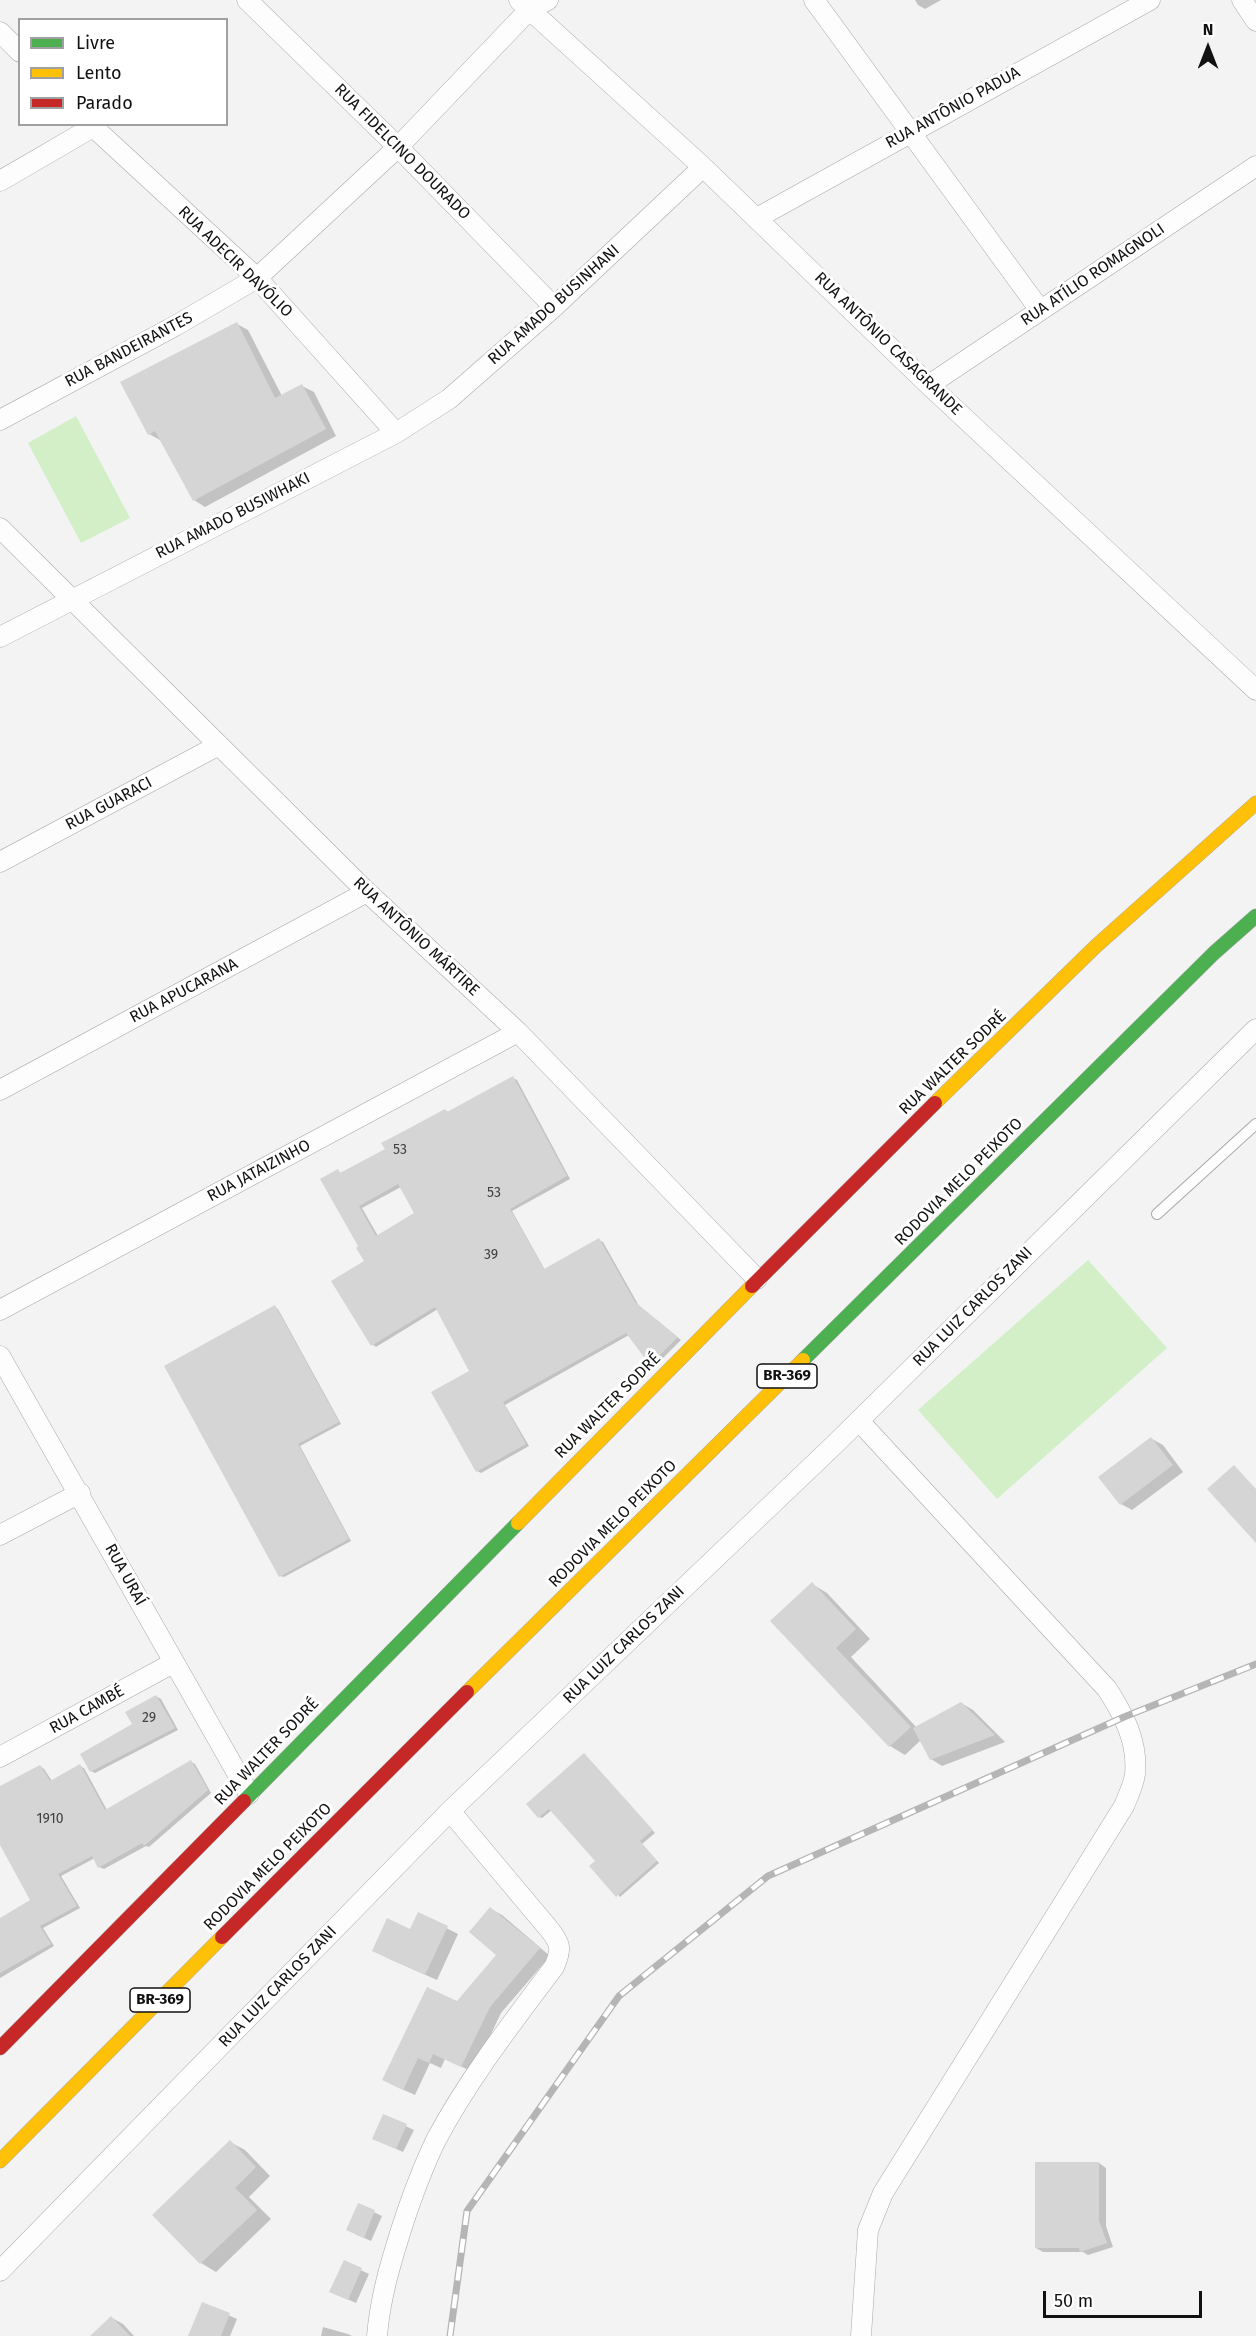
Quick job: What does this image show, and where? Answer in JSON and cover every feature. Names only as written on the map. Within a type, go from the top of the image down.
[{"type":"street","name":"RUA FIDELCINO DOURADO","points":[[247,0],[398,147],[554,307]]},
{"type":"street","name":"RUA BANDEIRANTES","points":[[0,420],[175,326],[257,278],[398,147],[524,5],[548,0]]},
{"type":"street","points":[[814,0],[1040,310]]},
{"type":"street","name":"RUA ANTÔNIO PADUA","points":[[757,218],[910,131],[1150,0]]},
{"type":"street","points":[[1242,0],[1256,21]]},
{"type":"street","name":"RUA ANTÔNIO CASAGRANDE","points":[[524,5],[703,167],[929,385],[1256,690]]},
{"type":"street","points":[[0,32],[18,50]]},
{"type":"street","points":[[0,182],[91,126]]},
{"type":"street","name":"RUA ADECIR DAVÓLIO","points":[[91,126],[257,278],[396,433]]},
{"type":"street","name":"RUA ATÍLIO ROMAGNOLI","points":[[929,385],[1256,166]]},
{"type":"street","name":"RUA AMADO BUSINHANI","points":[[396,433],[449,399],[554,307],[703,167]]},
{"type":"street","name":"RUA AMADO BUSIWHAKI","points":[[0,637],[396,433]]},
{"type":"street","name":"RUA ANTÔNIO MÁRTIRE","points":[[0,528],[368,892],[518,1032],[757,1279]]},
{"type":"street","name":"RUA GUARACI","points":[[0,862],[219,745]]},
{"type":"street","name":"RUA WALTER SODRÉ","points":[[0,2049],[757,1279],[1095,947],[1256,803]]},
{"type":"street","name":"RUA APUCARANA","points":[[0,1090],[368,892]]},
{"type":"street","name":"RODOVIA MELO PEIXOTO","points":[[0,2161],[320,1838],[1189,978],[1256,916]]},
{"type":"street","name":"RUA LUIZ CARLOS ZANI","points":[[0,2271],[450,1811],[859,1420],[1256,1029]]},
{"type":"street","name":"RUA JATAIZINHO","points":[[0,1310],[518,1032]]},
{"type":"street","name":"RUA URAÍ","points":[[0,1356],[80,1493],[173,1663],[249,1794]]},
{"type":"street","points":[[859,1420],[1107,1689],[1124,1717],[1133,1742],[1136,1776],[1124,1806],[883,2193],[868,2230],[861,2336]]},
{"type":"street","points":[[0,1535],[80,1493]]},
{"type":"street","name":"RUA CAMBÉ","points":[[0,1757],[173,1663]]},
{"type":"street","points":[[377,2336],[386,2278],[414,2191],[435,2142],[491,2052],[554,1967],[560,1953],[557,1939],[450,1811]]},
{"type":"lane","points":[[1157,1214],[1256,1124]]},
{"type":"green space","points":[[76,416],[130,518],[81,543],[28,443]]},
{"type":"green space","points":[[1088,1260],[1167,1348],[997,1499],[918,1410]]},
{"type":"building","points":[[237,322],[275,398],[302,384],[326,429],[193,501],[155,431],[148,435],[120,382]]},
{"type":"building","points":[[513,1076],[567,1176],[510,1209],[544,1269],[599,1238],[635,1302],[678,1337],[650,1365],[626,1333],[503,1402],[526,1444],[476,1472],[431,1392],[469,1371],[435,1307],[371,1346],[331,1281],[364,1261],[356,1248],[358,1246],[320,1179],[338,1169],[340,1173],[385,1149],[381,1143],[445,1109],[447,1112]],"holes":[[[398,1184],[414,1213],[376,1236],[359,1206]]]},
{"type":"building","points":[[275,1305],[339,1422],[298,1444],[349,1539],[279,1577],[164,1366]]},
{"type":"building","points":[[1151,1437],[1173,1465],[1120,1505],[1098,1477]]},
{"type":"building","points":[[1234,1465],[1256,1489],[1256,1543],[1207,1489]]},
{"type":"building","points":[[812,1582],[856,1629],[836,1648],[911,1727],[889,1747],[770,1621]]},
{"type":"building","points":[[156,1695],[175,1728],[90,1772],[80,1754],[132,1724],[125,1712]]},
{"type":"building","points":[[961,1702],[995,1735],[930,1760],[913,1728]]},
{"type":"building","points":[[584,1753],[653,1830],[640,1841],[657,1861],[616,1897],[589,1866],[595,1861],[549,1809],[538,1818],[526,1804]]},
{"type":"building","points":[[191,1760],[208,1790],[144,1846],[142,1843],[98,1868],[92,1856],[58,1874],[77,1906],[40,1926],[51,1944],[0,1973],[0,1918],[30,1900],[0,1845],[0,1786],[40,1765],[50,1781],[80,1764],[105,1810]]},
{"type":"building","points":[[490,1907],[540,1948],[490,2007],[461,2067],[433,2054],[429,2063],[418,2058],[403,2090],[382,2080],[427,1987],[457,2001],[496,1955],[469,1932]]},
{"type":"building","points":[[418,1912],[448,1926],[425,1975],[372,1951],[387,1918],[410,1929]]},
{"type":"building","points":[[383,2114],[407,2124],[396,2149],[372,2139]]},
{"type":"building","points":[[230,2140],[256,2167],[235,2188],[257,2210],[200,2264],[152,2215]]},
{"type":"building","points":[[1035,2162],[1099,2162],[1099,2221],[1107,2243],[1080,2252],[1079,2248],[1035,2248]]},
{"type":"building","points":[[358,2203],[375,2210],[364,2238],[346,2230]]},
{"type":"building","points":[[344,2260],[362,2268],[348,2300],[329,2292]]},
{"type":"building","points":[[202,2302],[230,2313],[221,2336],[188,2336]]},
{"type":"building","points":[[111,2316],[130,2336],[90,2336]]},
{"type":"railway","points":[[450,2336],[467,2211],[619,1996],[768,1876],[1124,1717],[1256,1664]]},
{"type":"traffic: fast","points":[[803,1360],[1214,953],[1256,916]]},
{"type":"traffic: fast","points":[[244,1801],[518,1523]]},
{"type":"traffic: slow","points":[[935,1103],[1095,947],[1256,803]]},
{"type":"traffic: slow","points":[[518,1523],[752,1286]]},
{"type":"traffic: slow","points":[[467,1692],[803,1360]]},
{"type":"traffic: slow","points":[[0,2161],[222,1937]]},
{"type":"traffic: jam","points":[[752,1286],[935,1103]]},
{"type":"traffic: jam","points":[[222,1937],[467,1692]]},
{"type":"traffic: jam","points":[[0,2048],[244,1801]]}]
